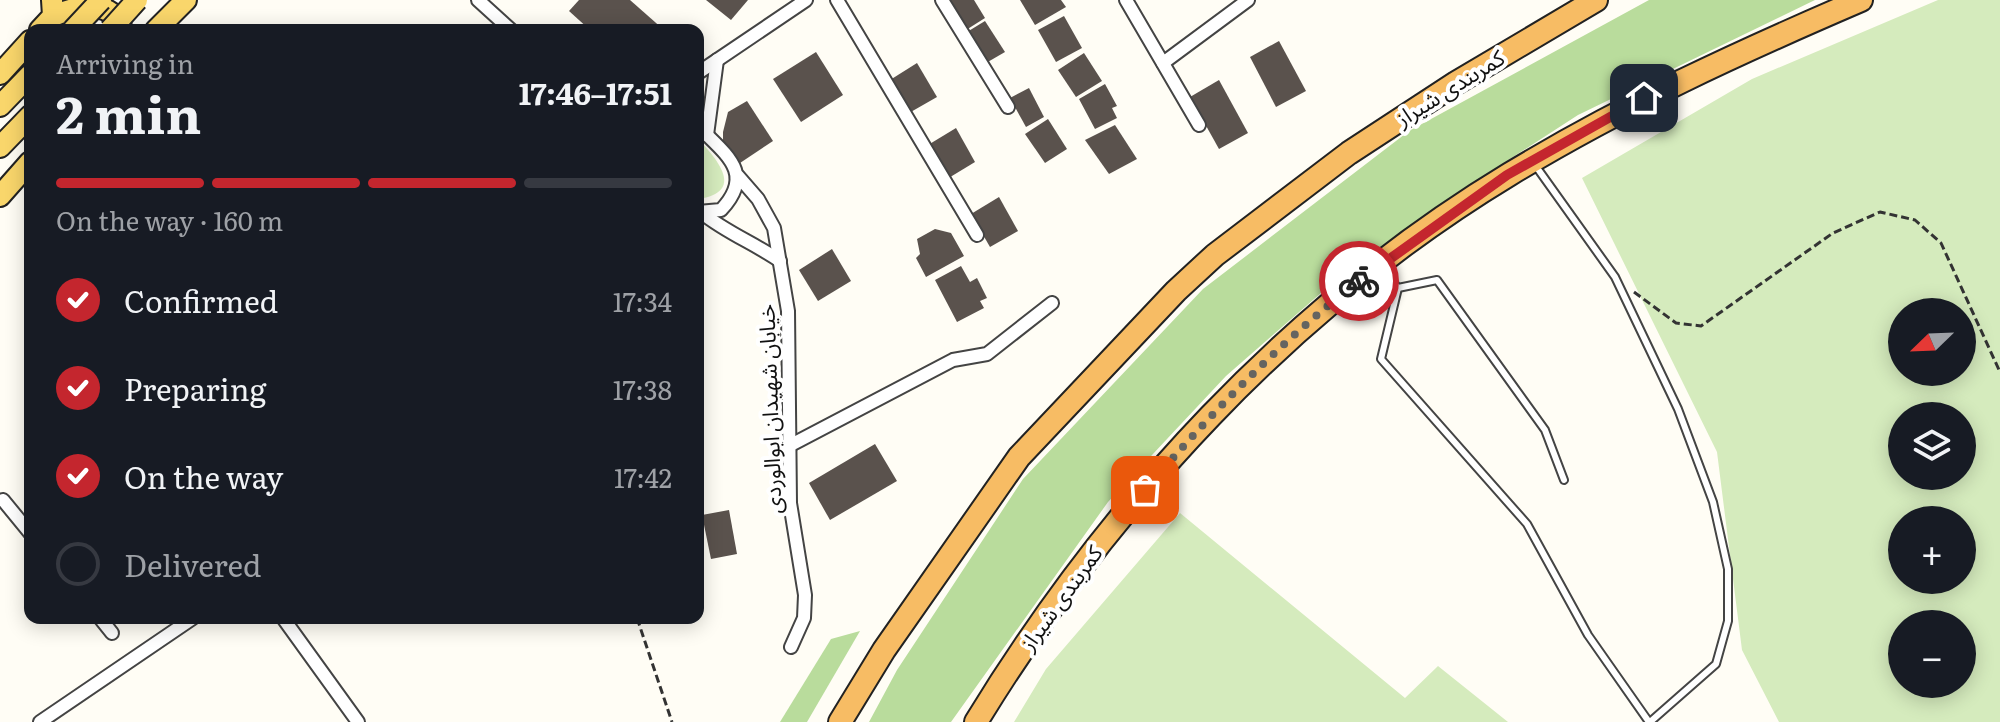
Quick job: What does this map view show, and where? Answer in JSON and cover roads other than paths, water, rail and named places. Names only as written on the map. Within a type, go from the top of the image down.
[{"type":"highway","name":"کمربندی شیراز","points":[[840,722],[884,650],[1019,457],[1176,291],[1215,255],[1349,153],[1456,83],[1596,0]]},
{"type":"highway","name":"کمربندی شیراز","points":[[976,722],[1000,683],[1108,533],[1200,425],[1314,316],[1379,266],[1532,161],[1644,98],[1861,0]]},
{"type":"main road","points":[[49,15],[98,0],[116,11],[120,24]]},
{"type":"main road","points":[[79,24],[101,0]]},
{"type":"main road","points":[[115,24],[137,0]]},
{"type":"main road","points":[[162,24],[186,0]]},
{"type":"main road","points":[[0,74],[24,48]]},
{"type":"main road","points":[[0,106],[24,81]]},
{"type":"main road","points":[[0,147],[24,122]]},
{"type":"main road","points":[[0,196],[24,169]]},
{"type":"street","points":[[478,0],[504,24]]},
{"type":"street","points":[[704,69],[806,0]]},
{"type":"street","points":[[837,0],[977,235]]},
{"type":"street","points":[[942,0],[1008,107]]},
{"type":"street","points":[[1126,0],[1199,125]]},
{"type":"street","points":[[1163,63],[1248,0]]},
{"type":"street","points":[[704,126],[717,60]]},
{"type":"street","name":"خیابان شهیدان ابوالوردی","points":[[704,132],[732,161],[738,176],[758,199],[774,228],[780,261],[789,333],[787,447],[790,503],[805,595],[804,618],[791,647]]},
{"type":"street","points":[[704,212],[721,210],[735,196],[738,176]]},
{"type":"street","points":[[704,215],[727,233],[754,243],[780,261]]},
{"type":"street","points":[[787,447],[953,360],[987,354],[1052,303]]},
{"type":"street","points":[[1,500],[24,526]]},
{"type":"street","points":[[105,624],[112,633]]},
{"type":"street","points":[[40,722],[184,624]]},
{"type":"street","points":[[287,624],[358,722]]},
{"type":"lane","points":[[1398,288],[1381,359],[1527,524],[1588,635],[1650,722],[1716,664],[1728,621],[1728,569],[1713,502],[1683,422],[1615,277],[1532,161]]},
{"type":"lane","points":[[1379,266],[1398,288]]},
{"type":"lane","points":[[1398,288],[1437,280],[1545,430],[1564,480]]}]
